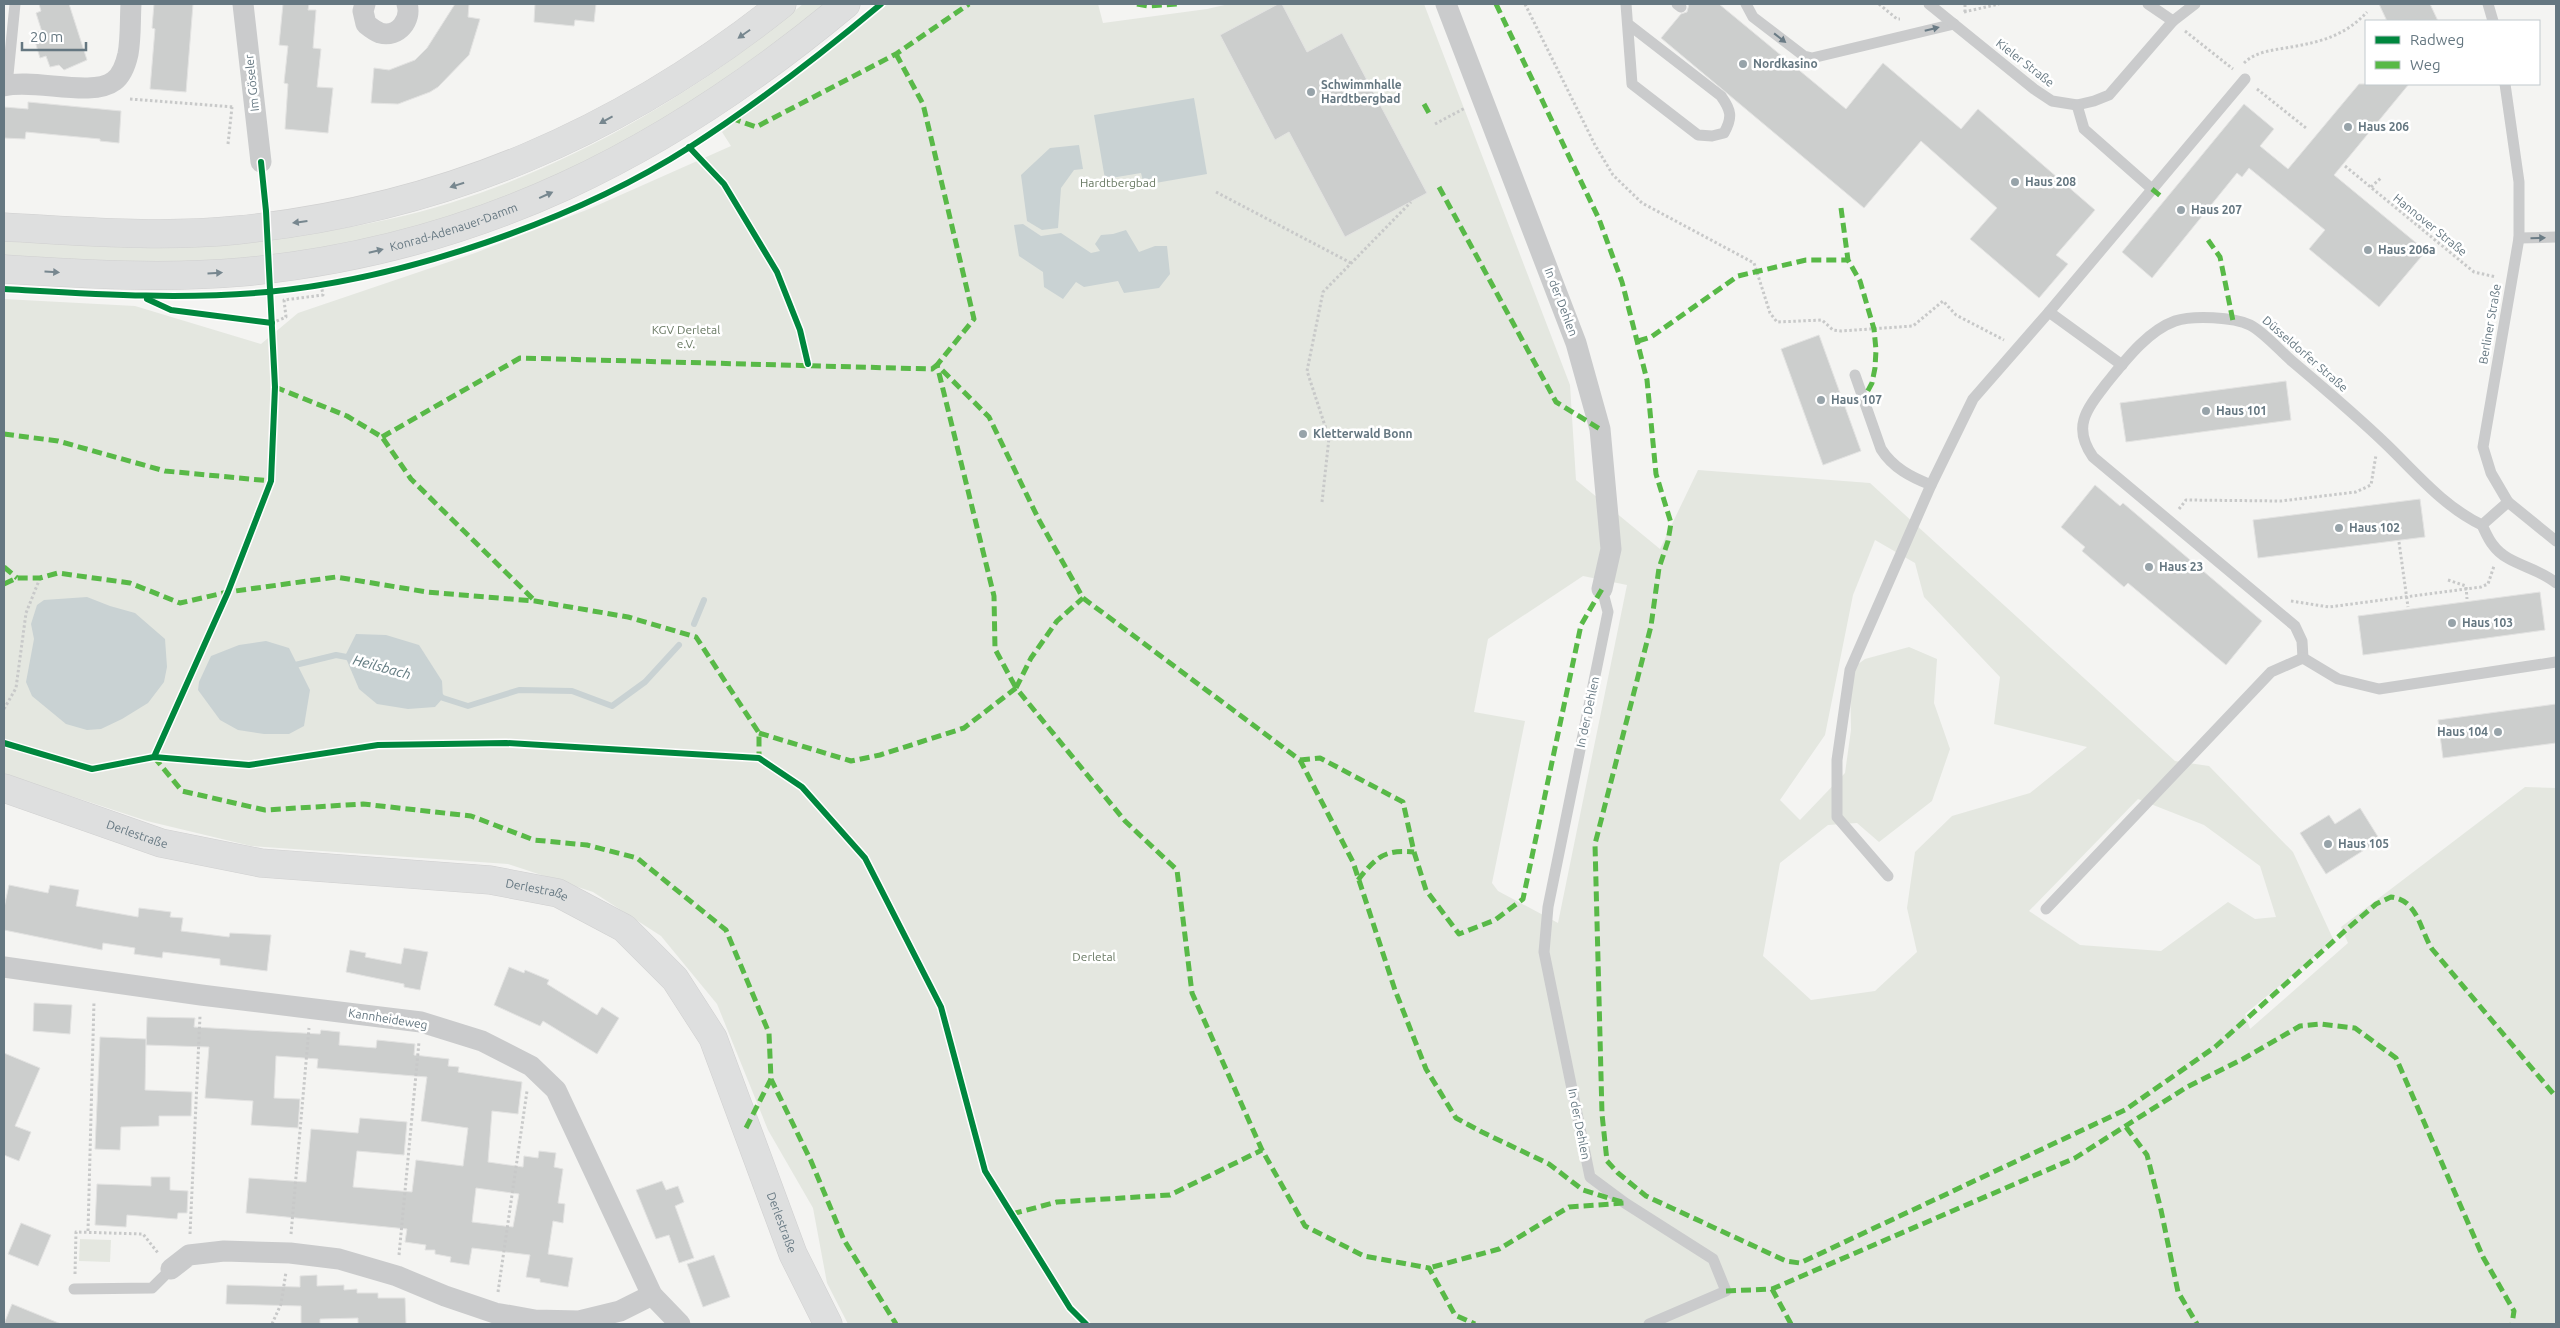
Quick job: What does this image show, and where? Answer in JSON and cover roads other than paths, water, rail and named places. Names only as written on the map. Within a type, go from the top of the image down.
[{"type":"main road","points":[[4,227],[133,234],[237,230],[326,219],[417,198],[515,164],[604,122],[706,60],[782,4]]},
{"type":"main road","name":"Konrad-Adenauer-Damm","points":[[4,269],[153,275],[241,272],[330,261],[432,237],[538,199],[622,160],[717,103],[768,66],[846,4]]},
{"type":"main road","name":"Derlestraße","points":[[4,788],[161,843],[261,863],[490,880],[558,893],[624,928],[675,979],[713,1038],[793,1254],[828,1324]]},
{"type":"street","points":[[6,85],[20,82],[85,88],[102,86],[114,81],[123,69],[128,53],[130,4]]},
{"type":"street","name":"Im Göseler","points":[[243,4],[261,162]]},
{"type":"street","points":[[365,4],[363,11],[366,24],[382,34],[394,33],[405,24],[409,12],[407,4]]},
{"type":"street","name":"In der Dehlen","points":[[1446,4],[1576,343],[1600,429],[1611,549],[1602,589]]},
{"type":"street","name":"Kannheideweg","points":[[5,971],[311,1007],[420,1022],[482,1041],[531,1066],[556,1090],[652,1295],[680,1324]]},
{"type":"street","points":[[171,1269],[189,1256],[224,1251],[290,1253],[339,1259],[397,1276],[445,1296],[494,1313],[535,1320],[579,1321],[620,1311],[652,1295]]},
{"type":"lane","points":[[6,85],[15,4]]},
{"type":"lane","points":[[1626,4],[1632,84],[1698,135],[1712,136],[1724,132],[1730,122],[1730,110],[1721,96],[1628,24]]},
{"type":"lane","points":[[1746,4],[1753,17],[1804,56],[1812,58],[1954,24]]},
{"type":"lane","name":"Kieler Straße","points":[[1929,4],[2034,89],[2052,101],[2077,105],[2109,95],[2174,21],[2194,4]]},
{"type":"lane","points":[[2148,4],[2174,21]]},
{"type":"lane","points":[[2488,4],[2493,20]]},
{"type":"lane","points":[[1888,876],[1837,816],[1837,760],[1850,670],[1931,485],[1973,400],[2152,189],[2241,76]]},
{"type":"lane","name":"Berliner Straße","points":[[2505,85],[2519,182],[2519,238],[2482,447],[2491,473],[2508,502],[2556,541]]},
{"type":"lane","points":[[2077,105],[2084,129],[2152,189]]},
{"type":"lane","points":[[2519,238],[2556,238]]},
{"type":"lane","points":[[2048,312],[2122,365]]},
{"type":"lane","name":"Düsseldorfer Straße","points":[[2303,658],[2302,641],[2295,626],[2093,457],[2085,446],[2081,429],[2087,409],[2122,365],[2147,339],[2176,321],[2194,318],[2216,318],[2250,325],[2383,442],[2460,514],[2482,525]]},
{"type":"lane","points":[[1856,375],[1881,449],[1888,460],[1912,478],[1931,485]]},
{"type":"lane","points":[[2508,502],[2482,525],[2494,547],[2512,560],[2548,575],[2556,583]]},
{"type":"lane","name":"In der Dehlen","points":[[1602,589],[1608,612],[1548,907],[1544,952],[1590,1177],[1626,1203],[1713,1259],[1726,1291],[1649,1324]]},
{"type":"lane","points":[[2046,908],[2271,672],[2303,658],[2338,679],[2379,689],[2556,662]]},
{"type":"lane","points":[[74,1289],[152,1288],[171,1269]]},
{"type":"water","points":[[1194,98],[1207,174],[1144,185],[1141,173],[1105,179],[1094,115]]},
{"type":"water","points":[[1079,145],[1083,169],[1074,170],[1061,188],[1058,228],[1042,230],[1027,221],[1021,175],[1050,148]]},
{"type":"water","points":[[1023,224],[1041,236],[1061,233],[1091,253],[1100,251],[1095,244],[1101,235],[1126,230],[1139,252],[1155,246],[1167,246],[1170,274],[1159,288],[1124,293],[1118,281],[1084,287],[1076,282],[1063,299],[1044,287],[1043,272],[1019,256],[1014,225]]},
{"type":"water","points":[[87,597],[135,613],[165,639],[167,667],[164,682],[148,703],[101,729],[87,730],[66,724],[32,696],[26,682],[34,639],[31,624],[37,605],[44,600]]},
{"type":"water","points":[[356,634],[386,635],[419,645],[442,681],[443,698],[435,707],[408,709],[377,704],[359,689],[345,656]]},
{"type":"water","points":[[266,641],[289,648],[310,690],[304,726],[289,734],[264,734],[238,730],[220,720],[198,690],[199,682],[211,656],[239,645]]},
{"type":"waterway","name":"Heilsbach","points":[[694,624],[704,600]]},
{"type":"waterway","name":"Heilsbach","points":[[438,694],[443,698],[468,706],[519,690],[572,691],[612,706],[645,682],[679,645]]},
{"type":"waterway","name":"Heilsbach","points":[[291,666],[336,655],[352,658]]},
{"type":"place","name":"Nordkasino","points":[[1743,64]]},
{"type":"place","name":"Schwimmhalle Hardtbergbad","points":[[1311,92]]},
{"type":"place","name":"Haus 206","points":[[2348,127]]},
{"type":"place","name":"Haus 208","points":[[2015,182]]},
{"type":"place","name":"Haus 207","points":[[2181,210]]},
{"type":"place","name":"Haus 206a","points":[[2368,250]]},
{"type":"place","name":"Haus 107","points":[[1821,400]]},
{"type":"place","name":"Haus 101","points":[[2206,411]]},
{"type":"place","name":"Kletterwald Bonn","points":[[1303,434]]},
{"type":"place","name":"Haus 102","points":[[2339,528]]},
{"type":"place","name":"Haus 23","points":[[2149,567]]},
{"type":"place","name":"Haus 103","points":[[2452,623]]},
{"type":"place","name":"Haus 104","points":[[2498,732]]},
{"type":"place","name":"Haus 105","points":[[2328,844]]},
{"type":"park label","name":"Hardtbergbad","points":[[1118,183]]},
{"type":"park label","name":"KGV Derletal e.V.","points":[[686,337]]},
{"type":"park label","name":"Derletal","points":[[1094,957]]}]
